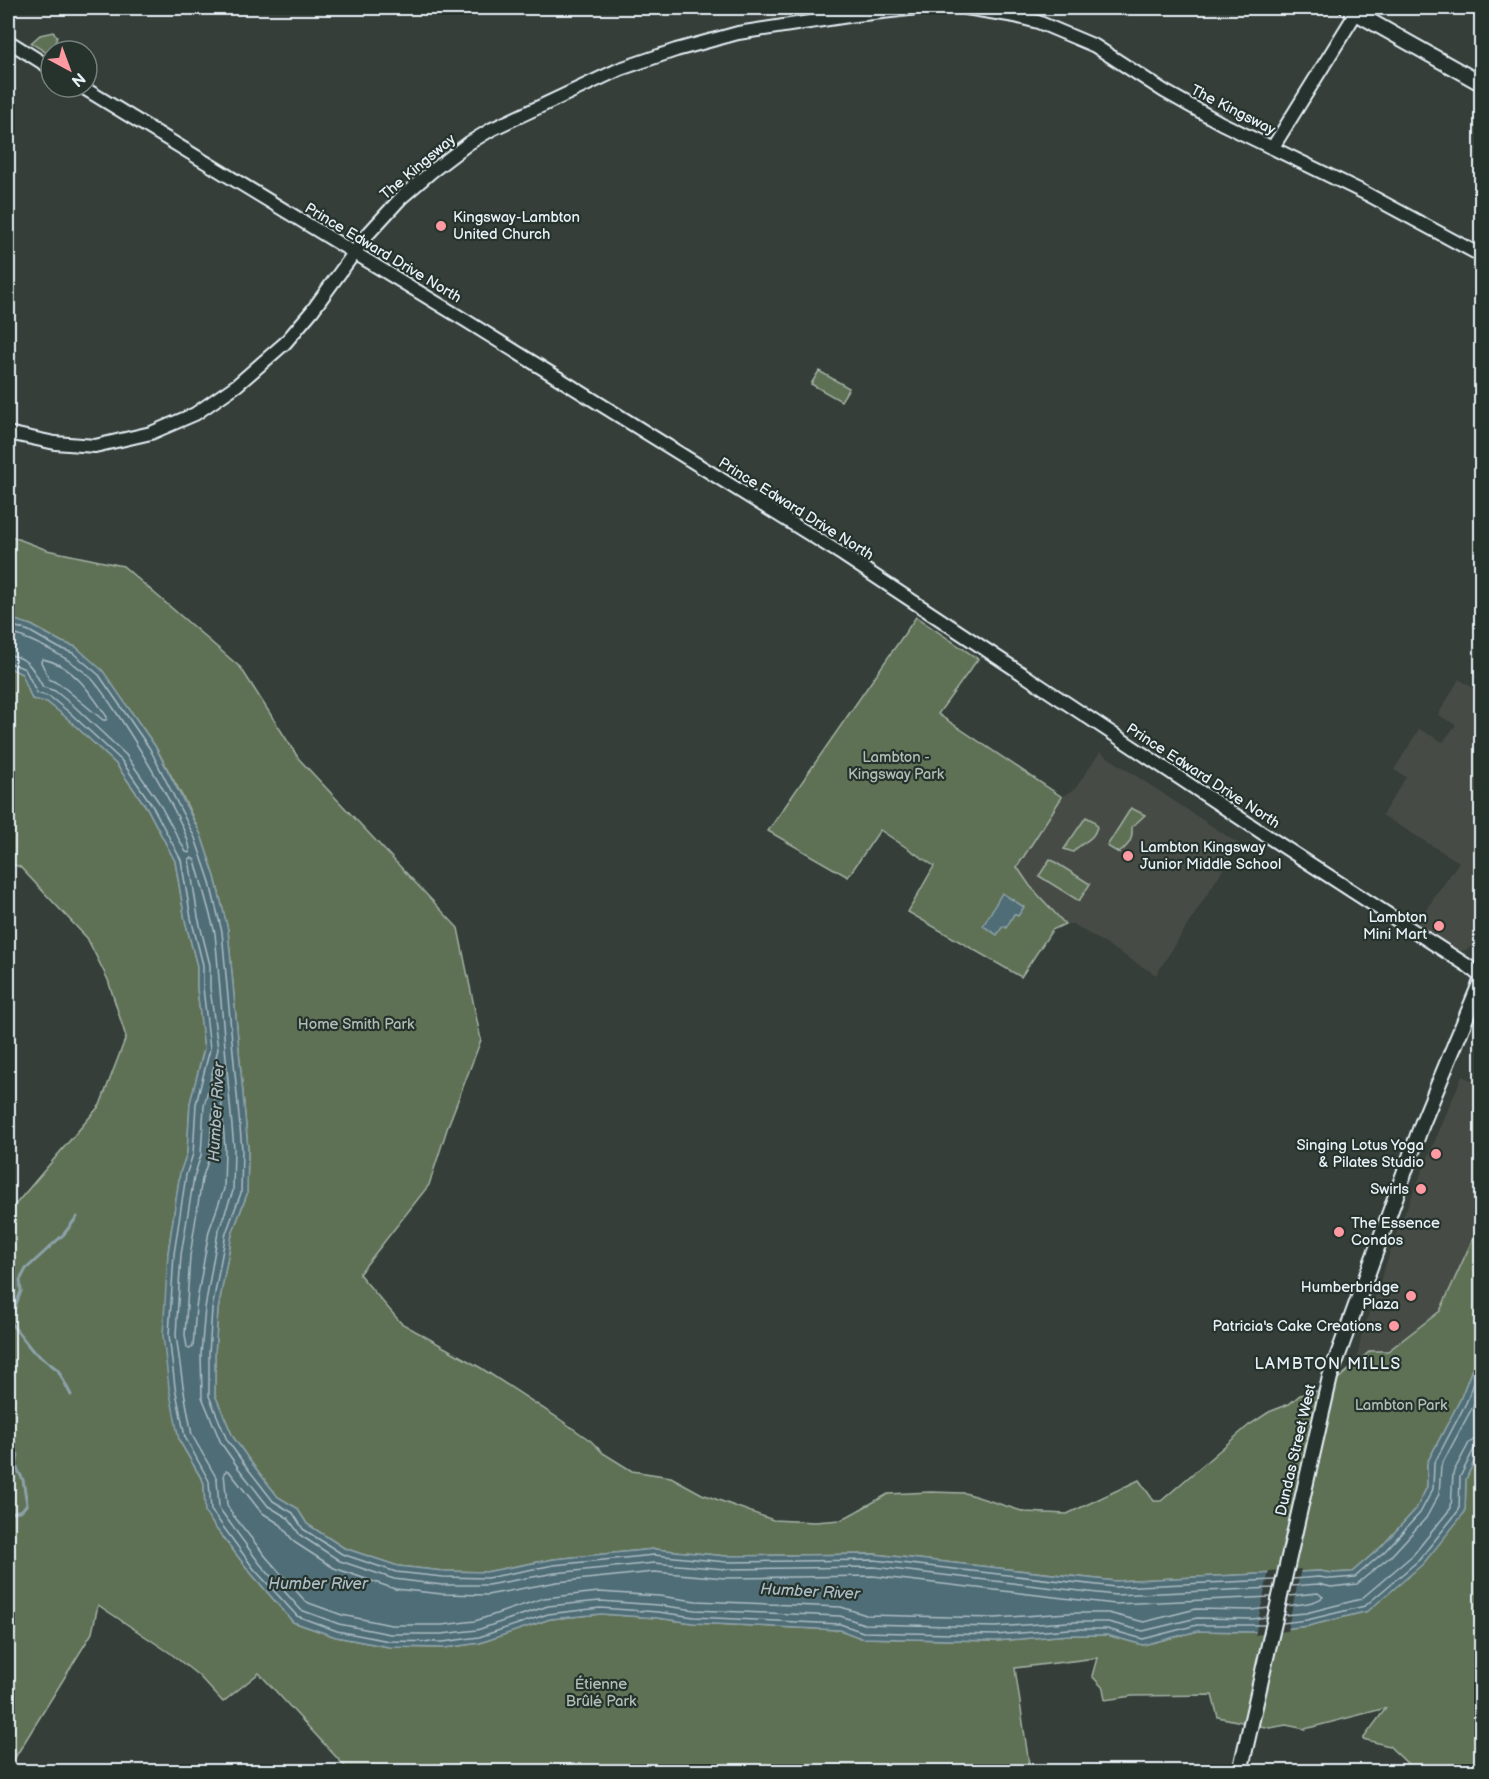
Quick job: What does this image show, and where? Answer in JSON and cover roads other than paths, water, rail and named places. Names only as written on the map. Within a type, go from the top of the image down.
[{"type":"main road","points":[[1352,10],[1482,84]]},
{"type":"main road","name":"Dundas Street West","points":[[1240,1772],[1330,1377],[1394,1198],[1482,978]]},
{"type":"street","name":"The Kingsway","points":[[8,433],[55,443],[94,446],[151,433],[195,414],[237,385],[285,343],[312,312],[353,253],[402,198],[431,172],[469,143],[492,129],[620,69],[676,50],[738,33],[918,8]]},
{"type":"street","name":"The Kingsway","points":[[966,8],[989,10],[1038,22],[1095,46],[1173,96],[1221,123],[1367,194],[1482,256]]},
{"type":"street","points":[[1273,147],[1352,10]]},
{"type":"street","points":[[8,41],[39,60]]},
{"type":"street","name":"Prince Edward Drive North","points":[[99,97],[468,322],[843,555],[1482,978]]},
{"type":"water","name":"Humber River","points":[[8,618],[31,625],[76,647],[103,671],[155,746],[201,835],[215,877],[228,930],[248,1149],[247,1194],[232,1234],[218,1310],[215,1395],[233,1437],[278,1497],[297,1508],[307,1524],[344,1548],[398,1566],[443,1571],[486,1572],[554,1559],[654,1549],[726,1556],[874,1554],[1115,1581],[1320,1571],[1352,1572],[1381,1547],[1416,1509],[1427,1487],[1427,1463],[1460,1400],[1481,1346],[1481,1446],[1466,1479],[1465,1512],[1423,1564],[1368,1611],[1308,1626],[1253,1632],[1198,1631],[1143,1645],[1107,1635],[1069,1635],[996,1641],[861,1638],[840,1630],[693,1623],[601,1614],[550,1619],[480,1643],[444,1648],[389,1647],[336,1637],[293,1622],[250,1572],[205,1512],[204,1483],[179,1440],[169,1388],[163,1335],[168,1253],[180,1173],[187,1153],[190,1103],[204,1049],[197,988],[197,966],[185,920],[175,861],[147,808],[116,764],[47,702],[32,699],[22,674],[8,667]]},
{"type":"water","points":[[1002,893],[1024,907],[1018,916],[1014,914],[1006,928],[1003,926],[997,935],[983,926]]},
{"type":"waterway","points":[[8,1326],[21,1291],[20,1280],[26,1269],[64,1234],[77,1217]]},
{"type":"waterway","points":[[10,1322],[32,1350],[58,1370],[71,1395]]},
{"type":"waterway","points":[[8,1441],[18,1455],[16,1466],[23,1480],[27,1504],[22,1510],[8,1514]]},
{"type":"place","name":"Kingsway-Lambton United Church","points":[[441,226]]},
{"type":"place","name":"Lambton Kingsway Junior Middle School","points":[[1128,856]]},
{"type":"place","name":"Lambton Mini Mart","points":[[1439,926]]},
{"type":"place","name":"Singing Lotus Yoga & Pilates Studio","points":[[1436,1154]]},
{"type":"place","name":"Swirls","points":[[1421,1189]]},
{"type":"place","name":"The Essence Condos","points":[[1339,1232]]},
{"type":"place","name":"Humberbridge Plaza","points":[[1411,1296]]},
{"type":"place","name":"Patricia's Cake Creations","points":[[1394,1326]]},
{"type":"district","name":"LAMBTON MILLS","points":[[1328,1364]]},
{"type":"park label","name":"Lambton - Kingsway Park","points":[[896,766]]},
{"type":"park label","name":"Home Smith Park","points":[[356,1024]]},
{"type":"park label","name":"Lambton Park","points":[[1401,1405]]},
{"type":"park label","name":"Étienne Brûlé Park","points":[[601,1692]]}]
